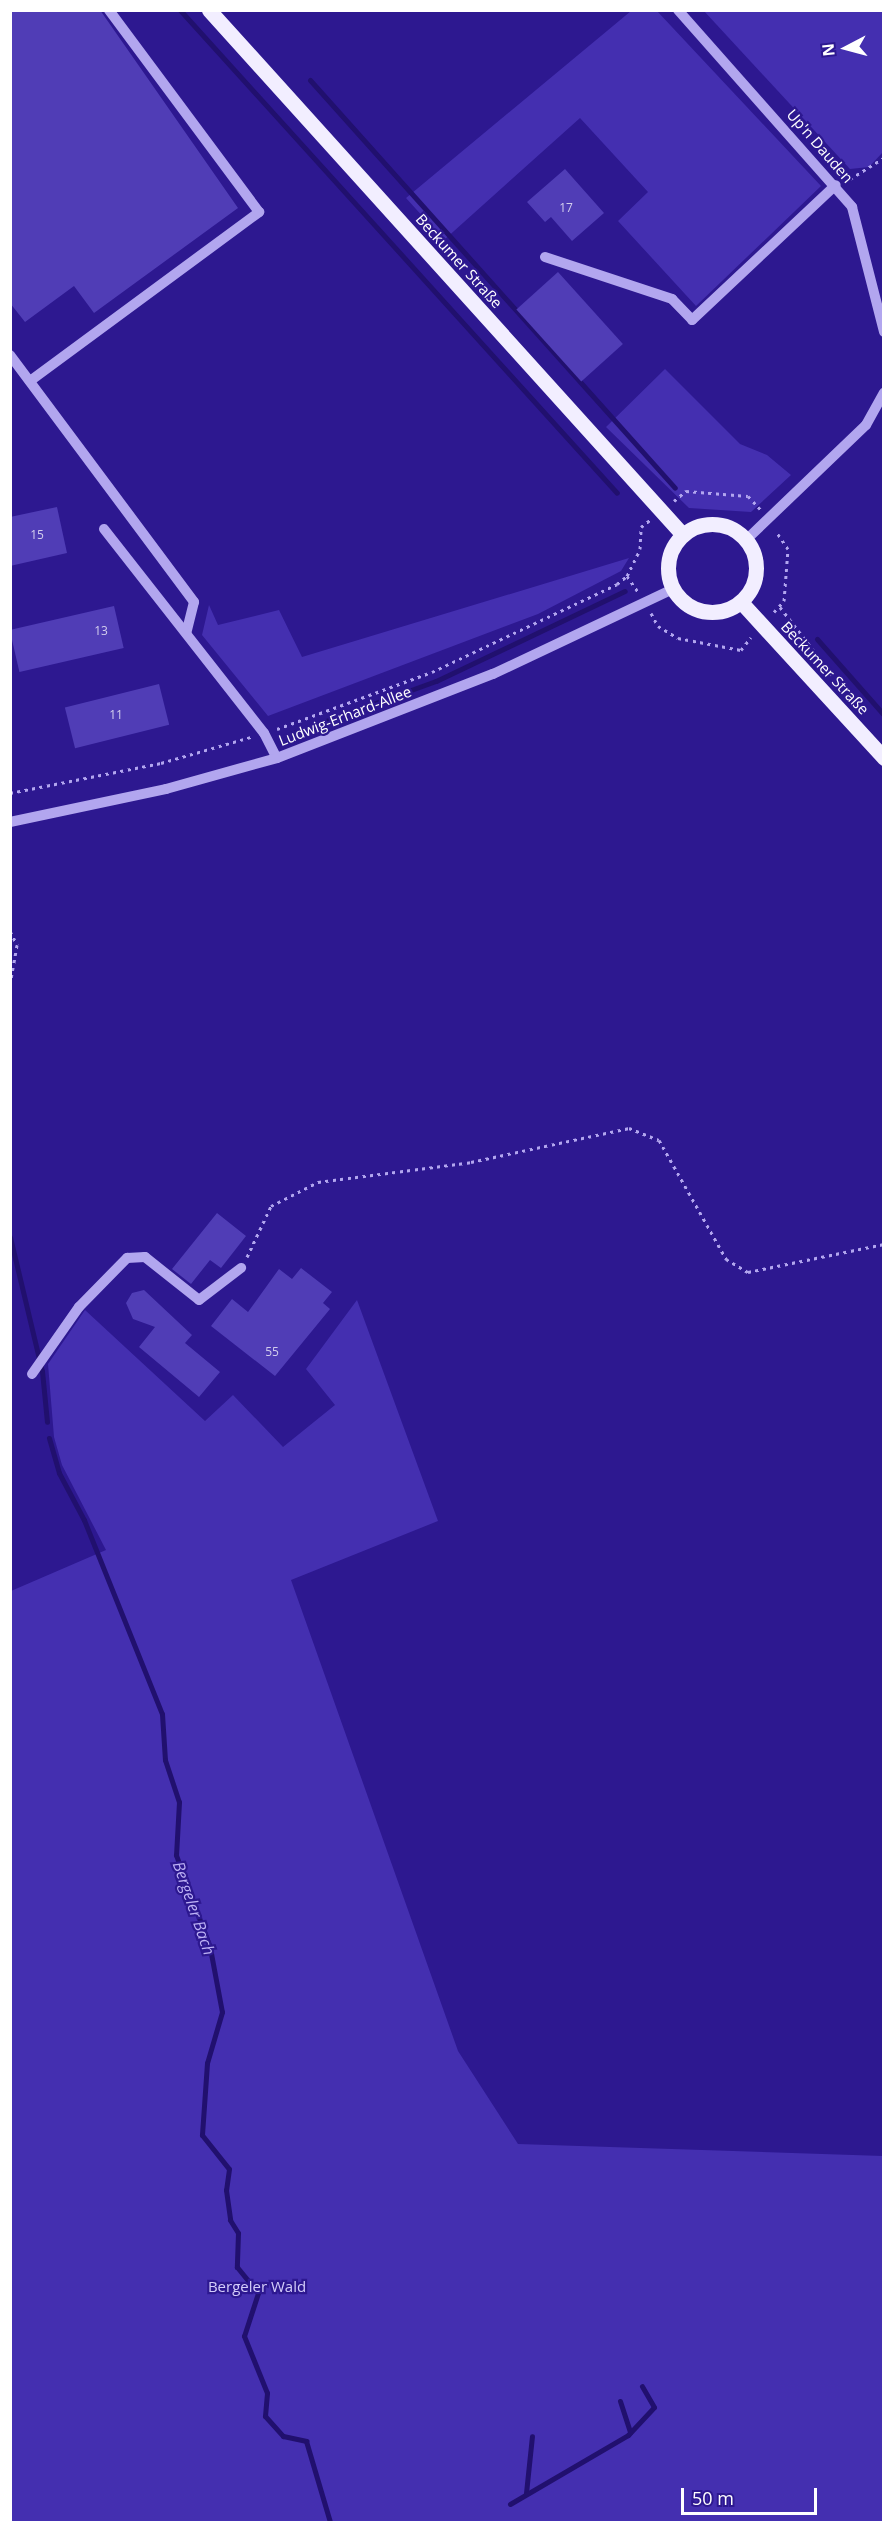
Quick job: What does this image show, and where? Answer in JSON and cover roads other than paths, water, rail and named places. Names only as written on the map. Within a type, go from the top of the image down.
[{"type":"main road","name":"Beckumer Straße","points":[[209,10],[682,535]]},
{"type":"main road","points":[[708,524],[735,531],[746,540],[756,572],[741,602],[727,610],[704,611],[682,602],[673,589],[668,570],[671,551],[682,535],[708,524]]},
{"type":"main road","name":"Beckumer Straße","points":[[741,602],[884,758]]},
{"type":"street","points":[[30,381],[259,212],[110,10]]},
{"type":"street","name":"Up'n Dauden","points":[[678,10],[836,185],[863,233],[884,332]]},
{"type":"street","points":[[545,257],[672,299],[692,320],[836,185]]},
{"type":"street","points":[[10,355],[194,602],[186,633]]},
{"type":"street","points":[[746,540],[866,425],[884,393]]},
{"type":"street","points":[[104,529],[264,733],[277,758]]},
{"type":"street","name":"Ludwig-Erhard-Allee","points":[[10,822],[166,789],[277,758],[493,674],[644,600],[673,589]]},
{"type":"street","points":[[32,1374],[43,1356],[110,1271],[127,1258],[145,1257],[199,1300],[241,1268]]},
{"type":"waterway","points":[[180,10],[617,493]]},
{"type":"waterway","points":[[310,80],[675,488]]},
{"type":"waterway","points":[[290,734],[436,681],[625,591]]},
{"type":"waterway","points":[[817,639],[884,715]]},
{"type":"waterway","name":"Bergeler Bach","points":[[10,1237],[42,1371],[47,1422]]},
{"type":"waterway","name":"Bergeler Bach","points":[[49,1438],[59,1473],[84,1520],[162,1714],[165,1760],[179,1802],[176,1855],[210,1948],[222,2012],[207,2063],[202,2135],[229,2169],[226,2190],[230,2220],[238,2233],[237,2267],[258,2293],[244,2336],[267,2393],[265,2416],[283,2436],[306,2441],[330,2522]]},
{"type":"waterway","points":[[510,2504],[628,2435],[654,2407],[642,2386]]},
{"type":"waterway","points":[[620,2401],[630,2432]]},
{"type":"waterway","points":[[526,2493],[532,2436]]},
{"type":"park label","name":"Bergeler Wald","points":[[257,2287]]}]
